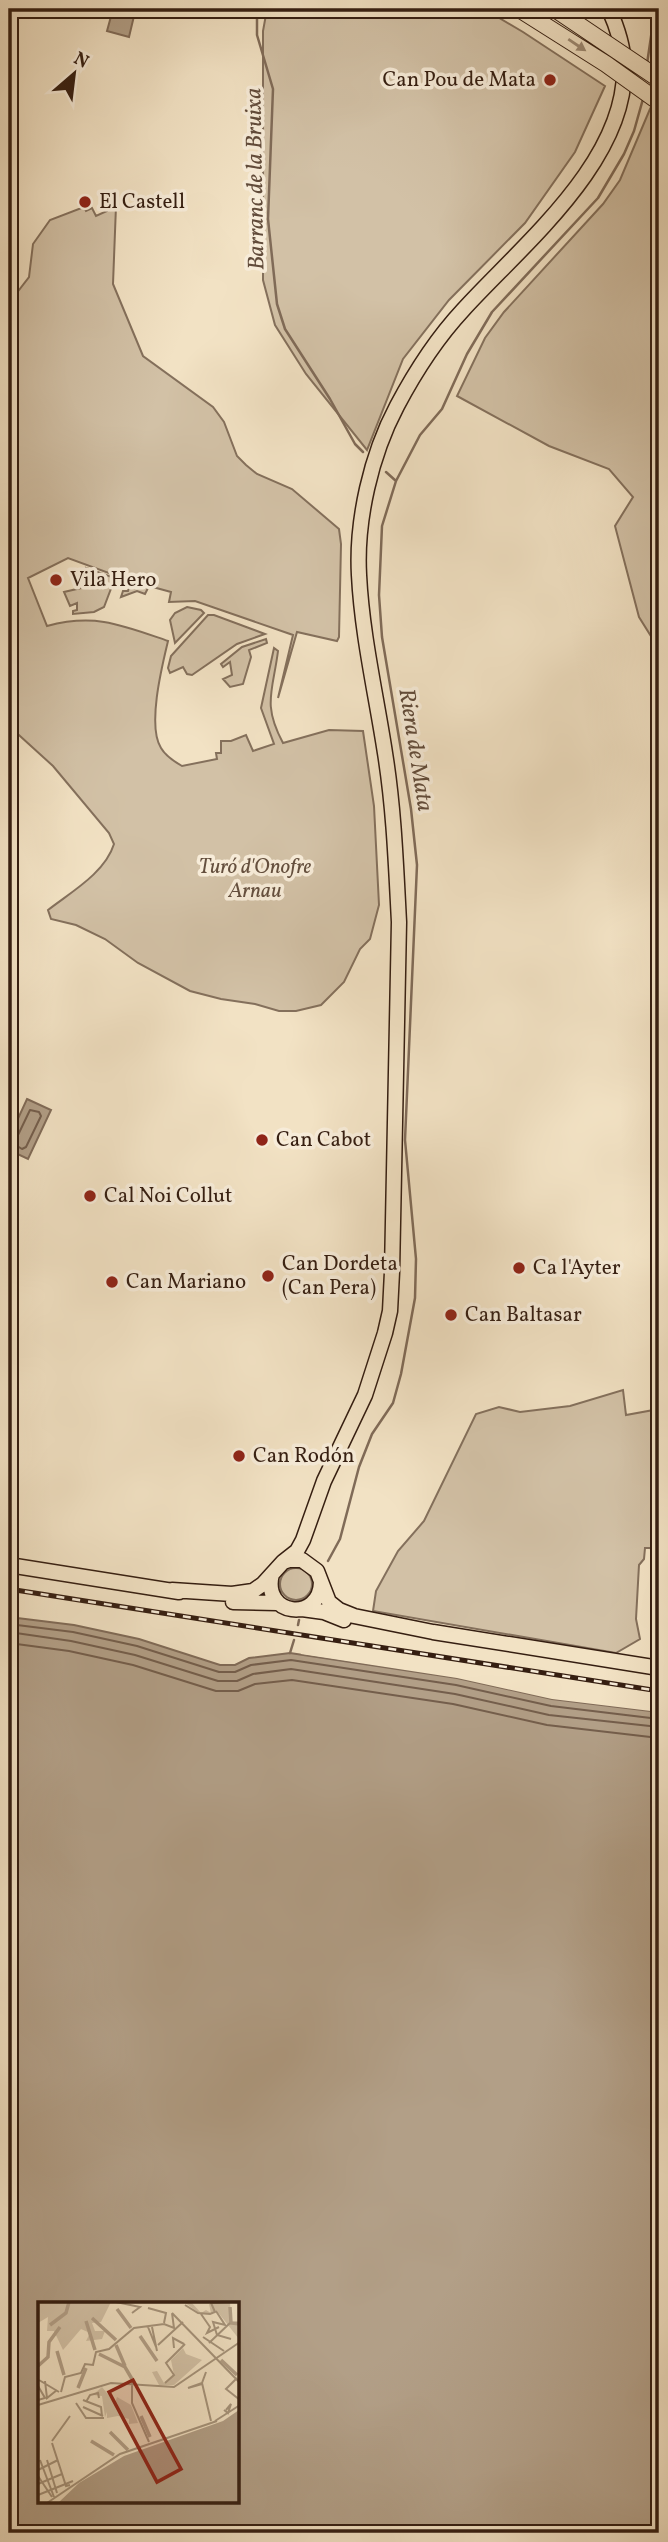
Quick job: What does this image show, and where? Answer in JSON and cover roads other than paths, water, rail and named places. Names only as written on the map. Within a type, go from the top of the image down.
[{"type":"highway","points":[[519,9],[574,43],[659,102]]},
{"type":"highway","points":[[555,9],[659,79]]},
{"type":"main road","points":[[172,1590],[243,1593],[253,1591],[297,1551],[311,1521],[324,1481],[369,1385],[380,1354],[390,1311],[399,937],[397,869],[386,756],[365,636],[359,574],[360,536],[366,497],[384,438],[419,366],[462,311],[548,223],[579,183],[611,129],[620,104],[624,66],[620,37],[609,9]]},
{"type":"main road","points":[[311,1521],[310,1552],[314,1567],[329,1602],[346,1614],[433,1632],[659,1668]]},
{"type":"main road","points":[[283,1562],[289,1559],[302,1560],[314,1567]]},
{"type":"main road","points":[[9,1565],[172,1590],[214,1601],[277,1602],[289,1609],[324,1612],[363,1626],[433,1632]]},
{"type":"main road","points":[[272,1574],[270,1589],[277,1602]]},
{"type":"main road","points":[[302,1609],[314,1602],[318,1596],[320,1581]]},
{"type":"water","points":[[113,9],[134,16],[129,37],[107,31]]},
{"type":"water","points":[[27,1099],[51,1110],[28,1159],[9,1150],[9,1138]]},
{"type":"water","points":[[9,1617],[74,1625],[139,1639],[220,1665],[235,1665],[249,1658],[290,1653],[457,1678],[552,1699],[659,1712],[659,2533],[9,2533]]},
{"type":"waterway","name":"Barranc de la Bruixa","points":[[257,9],[257,35],[273,89],[268,219],[277,304],[285,329],[355,444],[363,452]]},
{"type":"waterway","name":"Riera de Mata","points":[[647,64],[655,9]]},
{"type":"waterway","name":"Riera de Mata","points":[[328,1561],[340,1539],[359,1467],[372,1434],[393,1403],[415,1298],[416,1259],[405,1140],[417,865],[411,809],[382,637],[379,595],[382,526],[396,481],[420,435],[442,409],[467,354],[492,312],[598,198],[624,154],[643,99]]},
{"type":"waterway","name":"Barranc de la Bruixa","points":[[386,472],[396,481]]},
{"type":"waterway","name":"Riera de Mata","points":[[298,1625],[299,1620]]},
{"type":"waterway","name":"Riera de Mata","points":[[290,1653],[294,1640]]},
{"type":"railway","points":[[9,1589],[659,1691]]},
{"type":"place","name":"Can Pou de Mata","points":[[550,80]]},
{"type":"place","name":"El Castell","points":[[85,202]]},
{"type":"place","name":"Vila Hero","points":[[56,580]]},
{"type":"place","name":"Can Cabot","points":[[262,1140]]},
{"type":"place","name":"Cal Noi Collut","points":[[90,1196]]},
{"type":"place","name":"Ca l'Ayter","points":[[519,1268]]},
{"type":"place","name":"Can Dordeta (Can Pera)","points":[[268,1276]]},
{"type":"place","name":"Can Mariano","points":[[112,1282]]},
{"type":"place","name":"Can Baltasar","points":[[451,1315]]},
{"type":"place","name":"Can Rodón","points":[[239,1456]]},
{"type":"park label","name":"Turó d'Onofre Arnau","points":[[255,879]]}]
